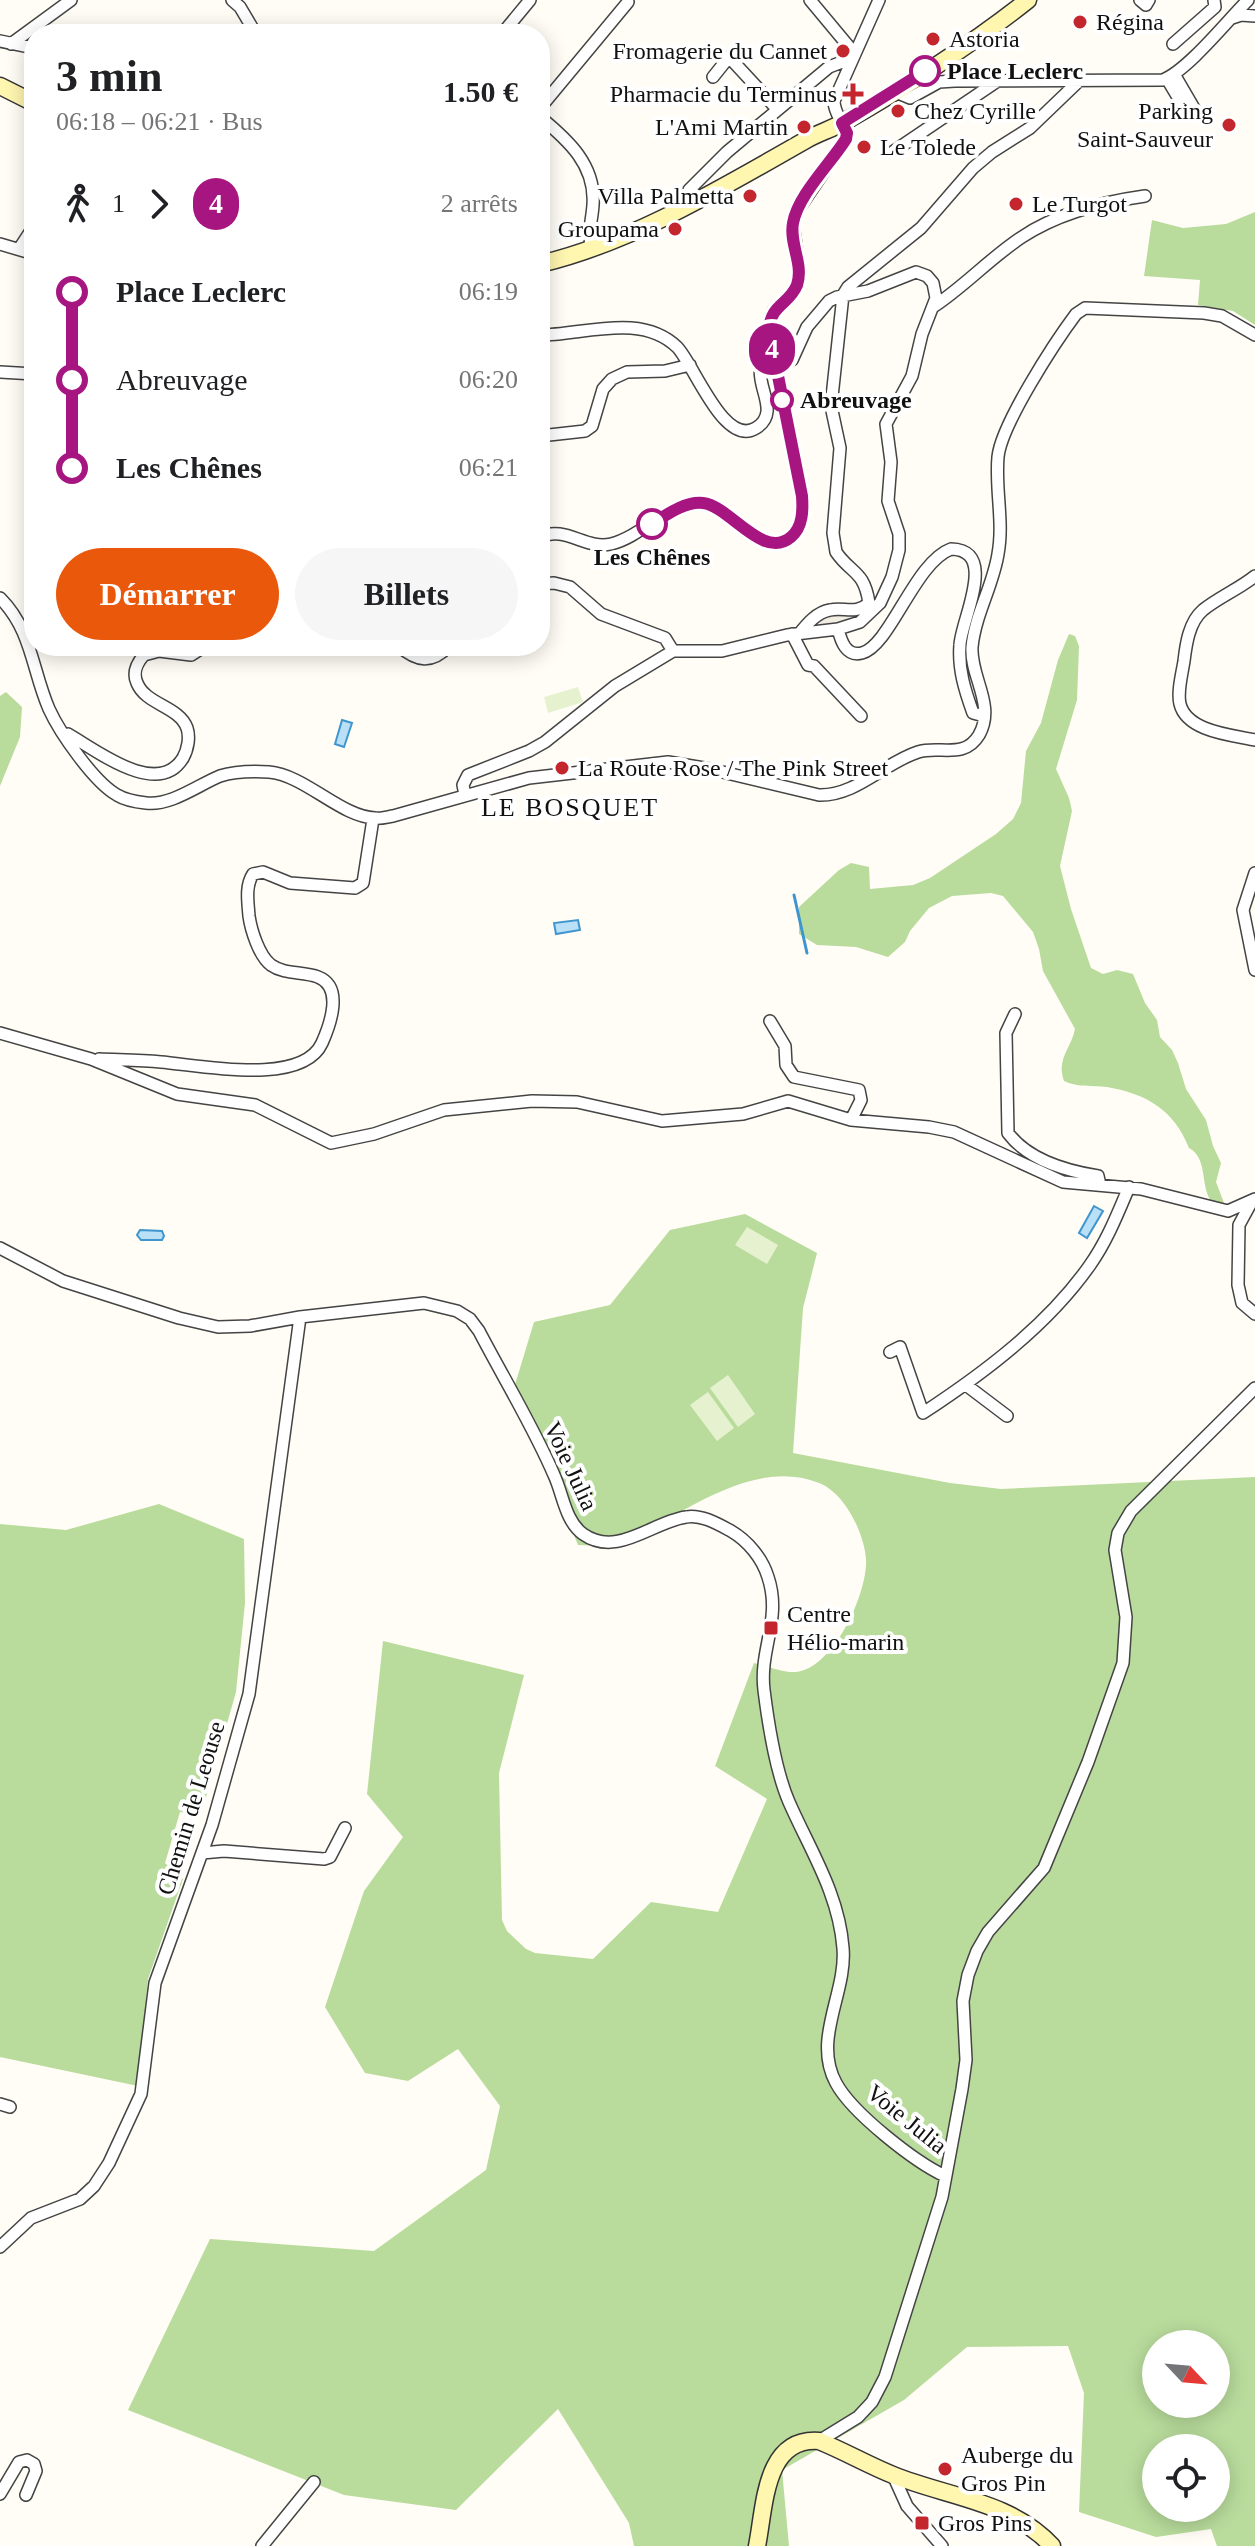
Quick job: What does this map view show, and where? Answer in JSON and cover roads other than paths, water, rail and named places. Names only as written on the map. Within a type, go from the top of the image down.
[{"type":"main road","points":[[550,261],[592,248],[687,205],[814,135],[842,123],[1028,0]]},
{"type":"main road","points":[[0,86],[24,98]]},
{"type":"main road","points":[[757,2546],[774,2465],[786,2450],[798,2443],[819,2441],[893,2475],[968,2498],[1013,2516],[1052,2546]]},
{"type":"street","points":[[36,24],[71,0]]},
{"type":"street","points":[[232,0],[250,24]]},
{"type":"street","points":[[516,18],[518,0]]},
{"type":"street","points":[[511,24],[530,0]]},
{"type":"street","points":[[810,0],[852,60]]},
{"type":"street","points":[[1140,0],[1146,5],[1149,0]]},
{"type":"street","points":[[889,94],[910,98],[939,82],[1170,77],[1248,0]]},
{"type":"street","points":[[1173,44],[1215,7],[1215,1]]},
{"type":"street","points":[[550,96],[628,2]]},
{"type":"street","points":[[550,533],[607,545],[622,541],[692,502],[707,503],[770,543],[783,542],[793,536],[803,511],[802,496],[769,320],[773,311],[794,291],[799,275],[793,224],[802,202],[846,139],[847,133],[835,112],[834,101],[879,2]]},
{"type":"street","points":[[1230,19],[1241,15],[1255,16]]},
{"type":"street","points":[[45,24],[47,17]]},
{"type":"street","points":[[5,43],[24,31]]},
{"type":"street","points":[[713,77],[729,57],[777,109]]},
{"type":"street","points":[[687,205],[693,185],[777,109],[835,63],[852,60]]},
{"type":"street","points":[[1170,77],[1179,99]]},
{"type":"street","points":[[1170,77],[1195,110]]},
{"type":"street","points":[[894,151],[1000,79]]},
{"type":"street","points":[[796,634],[823,612],[832,609],[856,610],[869,603],[857,571],[836,552],[833,533],[840,448],[831,406],[843,295],[848,287],[921,228],[992,152],[1030,128],[1081,79]]},
{"type":"street","points":[[1039,119],[1065,106]]},
{"type":"street","points":[[550,126],[574,147],[591,179],[594,194],[589,230],[592,248]]},
{"type":"street","points":[[933,307],[1021,238],[1056,218],[1117,200],[1145,196]]},
{"type":"street","points":[[19,249],[24,241]]},
{"type":"street","points":[[0,244],[24,251]]},
{"type":"street","points":[[465,795],[463,785],[468,775],[545,742],[615,686],[673,651],[722,651],[796,634],[838,629],[860,622],[871,614],[887,590],[897,563],[900,543],[888,501],[891,462],[886,424],[912,376],[936,292],[927,276],[916,272],[868,291],[837,297],[820,309],[807,327],[792,360],[766,357],[759,368],[767,413],[758,427],[744,432],[724,418],[674,345],[645,330],[625,327],[550,334]]},
{"type":"street","points":[[32,656],[50,709],[64,732],[104,784],[117,795],[132,801],[151,804],[223,775],[248,771],[278,773],[373,819],[529,778],[668,762],[819,795],[836,794],[917,752],[963,748],[975,740],[983,725],[983,696],[972,660],[972,646],[998,556],[998,464],[1002,439],[1076,314],[1085,308],[1222,316],[1255,335]]},
{"type":"street","points":[[550,435],[585,431],[592,426],[603,389],[612,379],[627,372],[665,371],[690,365]]},
{"type":"street","points":[[0,372],[24,373]]},
{"type":"street","points":[[838,629],[849,651],[857,654],[868,650],[938,556],[951,549],[967,553],[973,559],[977,576],[962,628],[960,670],[973,713],[984,716]]},
{"type":"street","points":[[1255,576],[1203,610],[1195,619],[1185,650],[1180,696],[1180,705],[1192,720],[1212,730],[1255,740]]},
{"type":"street","points":[[550,583],[570,587],[601,614],[665,638],[673,651]]},
{"type":"street","points":[[0,598],[24,634]]},
{"type":"street","points":[[796,634],[808,665],[814,666],[861,716]]},
{"type":"street","points":[[64,732],[146,775],[165,773],[177,765],[185,755],[189,739],[186,726],[177,715],[143,693],[136,681],[135,671],[143,656]]},
{"type":"street","points":[[413,656],[430,660],[439,656]]},
{"type":"street","points":[[91,1059],[161,1062],[236,1071],[295,1065],[319,1050],[330,1025],[332,994],[327,983],[319,977],[279,970],[268,963],[251,927],[248,881],[253,874],[263,872],[290,883],[355,888],[363,883],[373,819]]},
{"type":"street","points":[[1255,873],[1245,896],[1243,910],[1255,970]]},
{"type":"street","points":[[1015,1014],[1006,1033],[1008,1133],[1015,1143],[1064,1170],[1098,1176],[1100,1185]]},
{"type":"street","points":[[770,1021],[785,1046],[786,1065],[794,1077],[859,1090],[861,1100],[851,1120]]},
{"type":"street","points":[[0,1033],[91,1059],[177,1094],[255,1105],[331,1143],[374,1134],[444,1110],[551,1100],[577,1102],[662,1121],[743,1114],[788,1101],[851,1120],[944,1129],[1053,1180],[1129,1187],[1224,1210],[1234,1210],[1254,1199]]},
{"type":"street","points":[[890,1352],[900,1347],[923,1413],[966,1385],[1026,1336],[1074,1285],[1091,1264],[1118,1215],[1129,1187]]},
{"type":"street","points":[[1254,1199],[1239,1225],[1238,1285],[1242,1303],[1255,1314]]},
{"type":"street","name":"Voie Julia","points":[[0,1248],[63,1281],[179,1318],[218,1327],[250,1326],[424,1303],[457,1311],[470,1319],[479,1331],[554,1475],[572,1523],[579,1531],[594,1539],[624,1540],[685,1517],[698,1517],[740,1536],[766,1572],[774,1599],[763,1685],[787,1799],[823,1870],[837,1911],[844,1950],[827,2044],[834,2081],[864,2116],[931,2169],[945,2176]]},
{"type":"street","name":"Chemin de Leouse","points":[[0,2247],[38,2214],[80,2199],[94,2186],[109,2163],[141,2094],[155,1983],[202,1853],[249,1694],[300,1317]]},
{"type":"street","points":[[966,1385],[1007,1416]]},
{"type":"street","points":[[819,2441],[858,2417],[880,2389],[941,2203],[966,2060],[963,2001],[968,1975],[988,1932],[1044,1868],[1123,1663],[1126,1617],[1115,1550],[1118,1533],[1131,1511],[1255,1388]]},
{"type":"street","points":[[202,1853],[224,1851],[324,1859],[330,1857],[345,1828]]},
{"type":"street","points":[[0,2494],[19,2462],[27,2460],[34,2464],[36,2471],[26,2495]]},
{"type":"street","points":[[893,2475],[907,2506],[942,2546]]},
{"type":"street","points":[[262,2546],[314,2482]]},
{"type":"street","points":[[907,2506],[914,2483]]},
{"type":"water","points":[[342,720],[352,723],[344,747],[335,744]]},
{"type":"water","points":[[578,920],[580,930],[556,934],[554,923]]},
{"type":"water","points":[[1094,1206],[1103,1211],[1087,1238],[1079,1233]]},
{"type":"water","points":[[140,1230],[162,1231],[164,1236],[162,1240],[141,1240],[137,1235]]},
{"type":"waterway","points":[[794,895],[807,953]]},
{"type":"place","name":"Régina","points":[[1080,22]]},
{"type":"place","name":"Astoria","points":[[933,39]]},
{"type":"place","name":"Fromagerie du Cannet","points":[[843,51]]},
{"type":"place","name":"Place Leclerc","points":[[925,71]]},
{"type":"place","name":"Pharmacie du Terminus","points":[[853,94]]},
{"type":"place","name":"Chez Cyrille","points":[[898,111]]},
{"type":"place","name":"Parking Saint-Sauveur","points":[[1229,125]]},
{"type":"place","name":"L'Ami Martin","points":[[804,127]]},
{"type":"place","name":"Le Tolede","points":[[864,147]]},
{"type":"place","name":"Villa Palmetta","points":[[750,196]]},
{"type":"place","name":"Le Turgot","points":[[1016,204]]},
{"type":"place","name":"Groupama","points":[[675,229]]},
{"type":"place","name":"Abreuvage","points":[[782,400]]},
{"type":"place","name":"Les Chênes","points":[[652,524]]},
{"type":"place","name":"La Route Rose / The Pink Street","points":[[562,768]]},
{"type":"place","name":"Centre Hélio-marin","points":[[771,1628]]},
{"type":"place","name":"Auberge du Gros Pin","points":[[945,2469]]},
{"type":"place","name":"Gros Pins","points":[[922,2523]]},
{"type":"district","name":"LE BOSQUET","points":[[570,807]]}]
